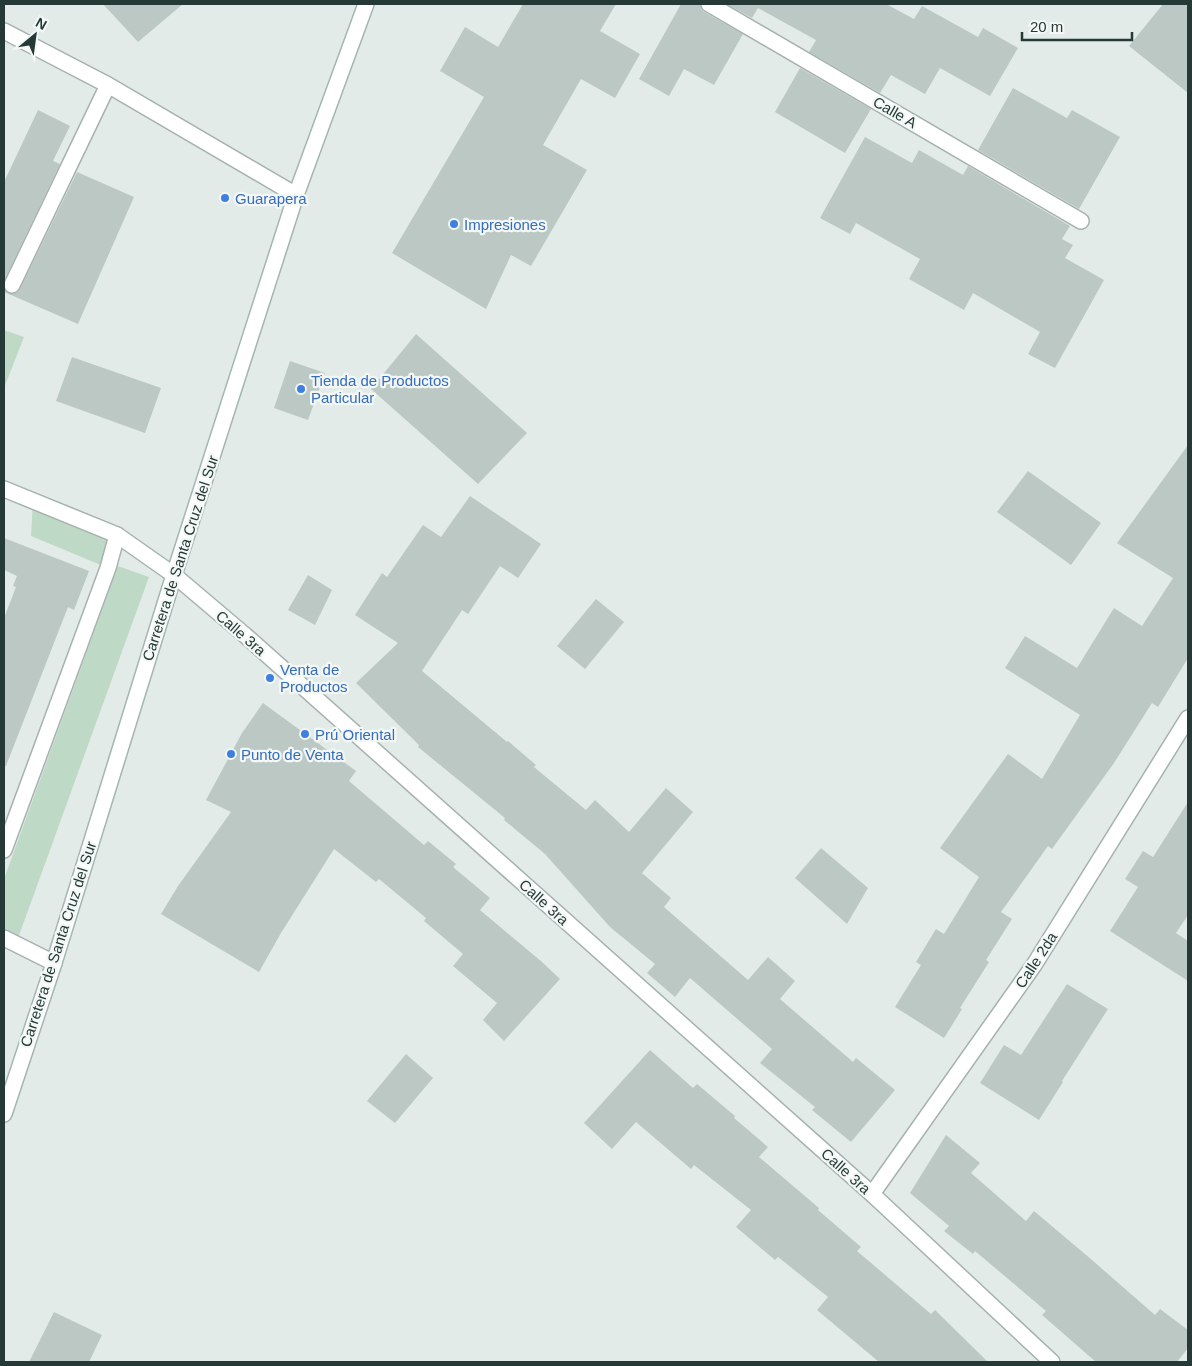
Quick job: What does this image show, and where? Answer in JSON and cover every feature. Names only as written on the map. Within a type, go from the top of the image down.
[{"type":"street","name":"Carretera de Santa Cruz del Sur","points":[[4,1114],[54,963],[174,575],[296,196],[366,4]]},
{"type":"street","name":"Calle A","points":[[710,4],[1081,221]]},
{"type":"street","points":[[4,31],[108,85],[296,196]]},
{"type":"street","points":[[12,285],[108,85]]},
{"type":"street","name":"Calle 3ra","points":[[4,489],[117,535],[174,575],[253,643],[872,1194],[1052,1362]]},
{"type":"street","points":[[4,850],[108,568],[117,535]]},
{"type":"street","name":"Calle 2da","points":[[872,1194],[1034,965],[1188,718]]},
{"type":"street","points":[[4,938],[54,963]]},
{"type":"green space","points":[[4,330],[24,337],[4,388]]},
{"type":"green space","points":[[33,501],[117,535],[108,568],[31,536]]},
{"type":"green space","points":[[118,566],[149,577],[17,941],[4,934],[4,879]]},
{"type":"building","points":[[103,4],[183,4],[138,42]]},
{"type":"building","points":[[523,4],[616,4],[600,31],[640,54],[615,98],[581,79],[543,145],[587,170],[531,266],[511,255],[486,309],[392,253],[484,97],[440,71],[465,27],[498,47]]},
{"type":"building","points":[[681,4],[700,4],[704,12],[743,34],[714,85],[684,69],[669,96],[639,79]]},
{"type":"building","points":[[727,4],[886,4],[914,19],[922,6],[978,37],[983,28],[1018,48],[990,96],[940,68],[925,94],[891,75],[880,93],[809,52],[816,40],[758,8],[752,18]]},
{"type":"building","points":[[1163,4],[1188,4],[1188,93],[1129,46]]},
{"type":"building","points":[[800,68],[871,109],[845,153],[775,112]]},
{"type":"building","points":[[1013,88],[1067,118],[1072,110],[1120,137],[1079,209],[978,150]]},
{"type":"building","points":[[38,110],[70,126],[53,161],[60,164],[4,281],[4,182]]},
{"type":"building","points":[[865,137],[912,163],[919,150],[963,175],[968,166],[1070,226],[1062,239],[1073,245],[1065,258],[1104,280],[1055,368],[1028,354],[1040,332],[973,293],[964,310],[909,279],[920,259],[856,223],[850,234],[820,218]]},
{"type":"building","points":[[77,172],[134,197],[78,324],[4,292],[4,289],[8,293],[13,294],[20,289]]},
{"type":"building","points":[[416,334],[527,433],[478,484],[371,389]]},
{"type":"building","points":[[72,357],[161,388],[145,433],[56,401]]},
{"type":"building","points":[[290,361],[325,373],[308,420],[274,408]]},
{"type":"building","points":[[1188,445],[1188,658],[1158,707],[1152,703],[1114,763],[1052,849],[1048,846],[1001,912],[1012,919],[986,960],[989,962],[960,1008],[962,1009],[944,1038],[895,1007],[921,965],[916,962],[936,929],[944,934],[979,877],[940,848],[1008,754],[1042,779],[1080,715],[1005,668],[1025,636],[1077,668],[1114,608],[1142,626],[1173,578],[1117,543]]},
{"type":"building","points":[[1028,471],[1101,523],[1071,565],[997,512]]},
{"type":"building","points":[[470,496],[541,544],[518,578],[500,566],[468,614],[462,610],[422,671],[508,741],[536,765],[534,767],[586,810],[595,800],[629,832],[666,788],[693,812],[642,873],[671,898],[664,907],[748,980],[768,957],[795,981],[780,999],[853,1062],[856,1058],[895,1090],[851,1142],[812,1110],[815,1107],[760,1063],[772,1049],[690,978],[675,997],[647,973],[655,964],[610,927],[545,854],[504,820],[505,818],[418,747],[419,745],[356,683],[398,643],[355,615],[382,573],[387,577],[423,525],[441,537]]},
{"type":"building","points":[[4,538],[89,571],[74,610],[68,607],[6,766],[4,766],[4,618],[16,587],[13,586],[17,576],[4,570]]},
{"type":"building","points":[[308,575],[332,590],[315,625],[288,610]]},
{"type":"building","points":[[596,599],[624,622],[585,669],[557,646]]},
{"type":"building","points":[[263,703],[356,771],[349,781],[424,845],[428,841],[456,864],[453,867],[490,898],[480,910],[560,979],[504,1041],[483,1020],[497,1003],[453,966],[463,954],[424,921],[426,918],[379,879],[376,882],[334,849],[281,933],[259,972],[161,914],[178,886],[231,812],[206,800],[242,733]]},
{"type":"building","points":[[1188,802],[1188,915],[1176,933],[1188,941],[1188,981],[1110,931],[1138,887],[1125,879],[1143,851],[1153,857]]},
{"type":"building","points":[[821,848],[868,888],[847,924],[795,878]]},
{"type":"building","points":[[1067,984],[1108,1009],[1039,1120],[980,1083],[1004,1045],[1021,1055]]},
{"type":"building","points":[[650,1050],[693,1088],[697,1084],[735,1116],[734,1118],[768,1147],[759,1157],[861,1247],[857,1251],[931,1314],[935,1310],[988,1362],[879,1362],[817,1310],[828,1297],[778,1257],[775,1260],[736,1227],[751,1210],[694,1165],[691,1169],[636,1122],[612,1149],[584,1123]]},
{"type":"building","points":[[406,1054],[433,1078],[395,1123],[367,1101]]},
{"type":"building","points":[[946,1135],[980,1163],[971,1173],[1026,1221],[1034,1211],[1155,1315],[1160,1309],[1188,1330],[1188,1348],[1177,1362],[1096,1362],[1042,1315],[1046,1311],[975,1251],[973,1254],[944,1231],[949,1226],[910,1193]]},
{"type":"building","points":[[54,1312],[102,1335],[89,1362],[29,1362]]},
{"type":"place","name":"Guarapera","points":[[225,198]]},
{"type":"place","name":"Impresiones","points":[[454,224]]},
{"type":"place","name":"Tienda de Productos Particular","points":[[301,389]]},
{"type":"place","name":"Venta de Productos","points":[[270,678]]},
{"type":"place","name":"Prú Oriental","points":[[305,734]]},
{"type":"place","name":"Punto de Venta","points":[[231,754]]}]
